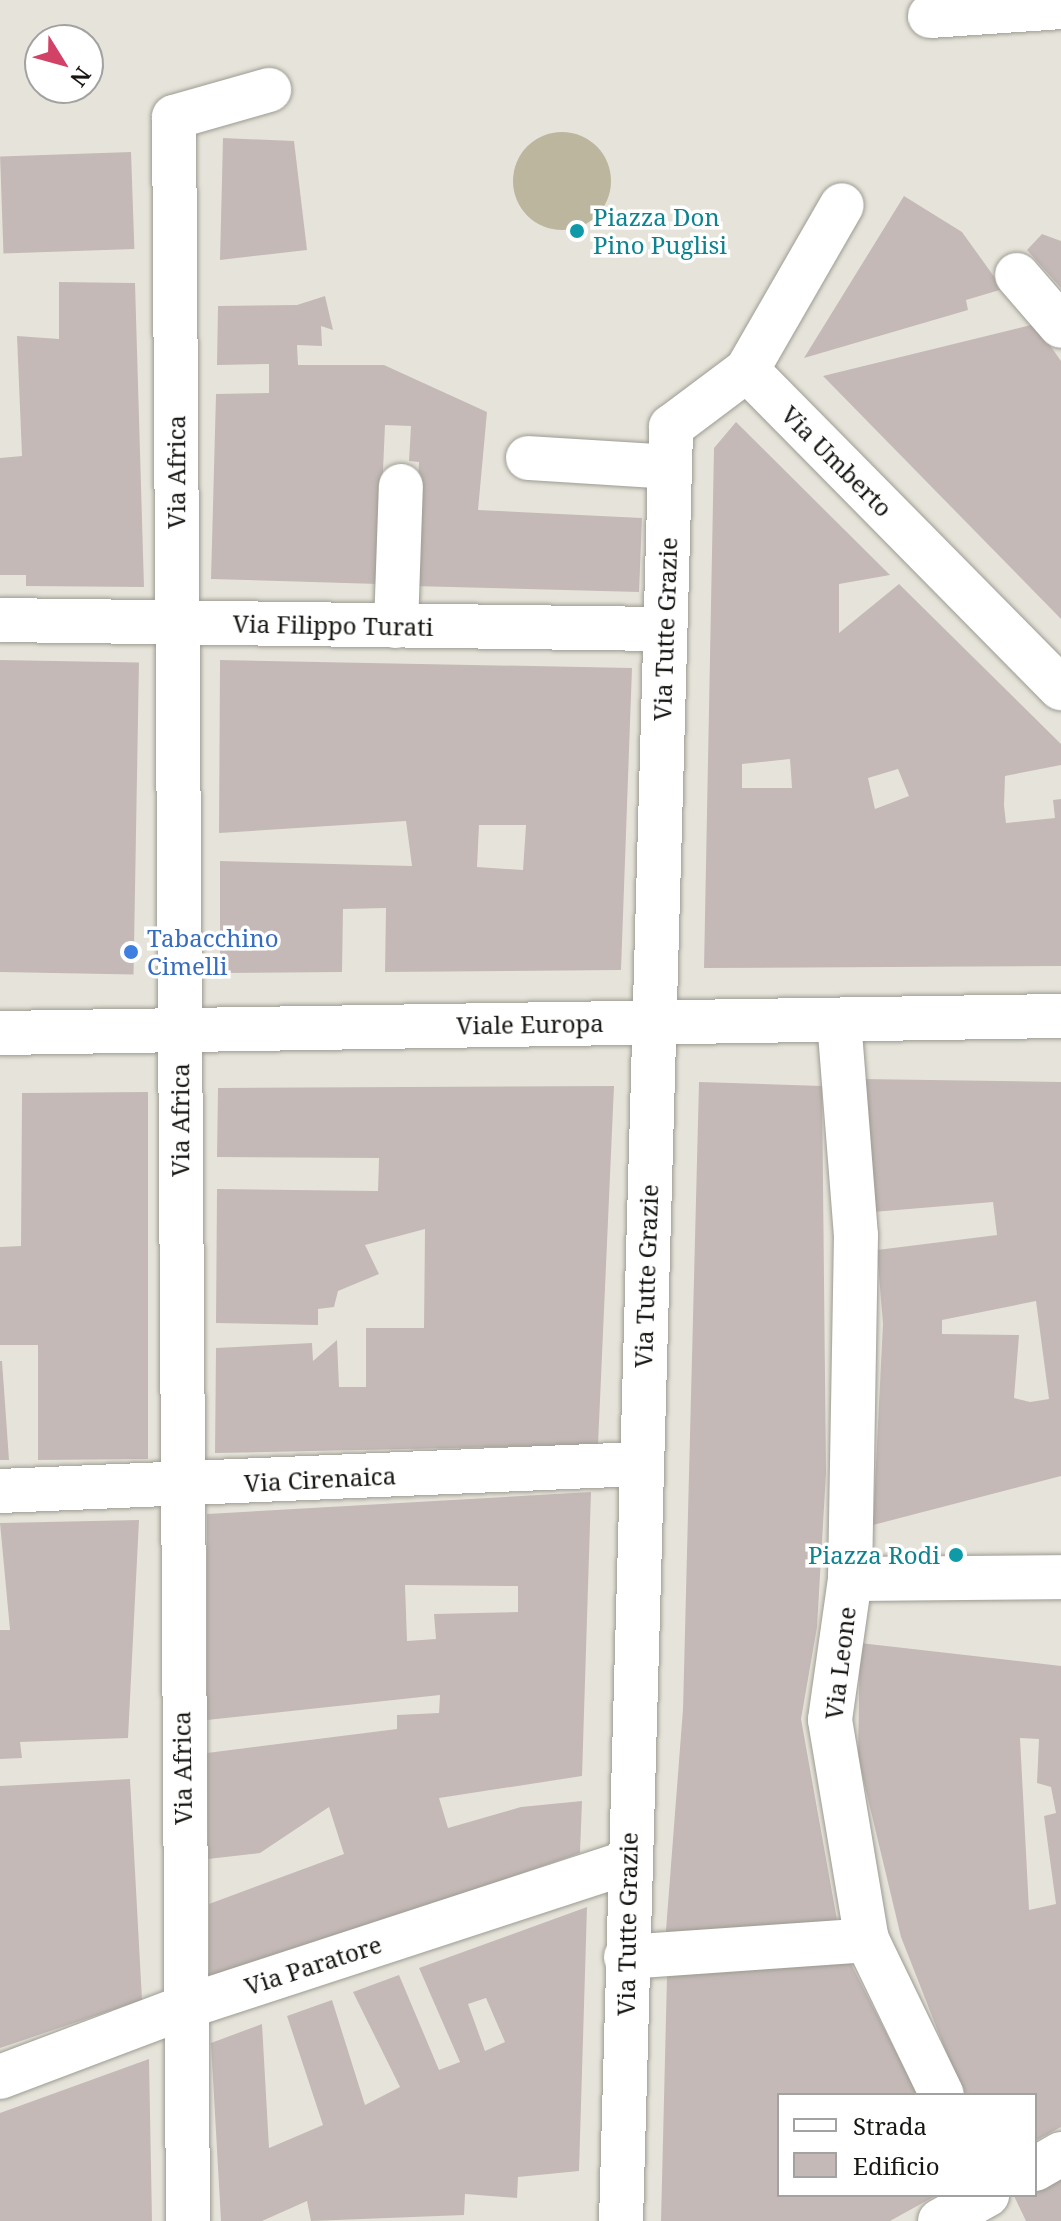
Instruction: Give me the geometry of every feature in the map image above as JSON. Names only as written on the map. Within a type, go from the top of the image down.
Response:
[{"type":"street","points":[[930,16],[1061,7]]},
{"type":"street","name":"Via Africa","points":[[188,2221],[178,1486],[180,1034],[174,117],[269,90]]},
{"type":"street","points":[[747,370],[842,205]]},
{"type":"street","points":[[1017,275],[1061,326]]},
{"type":"street","name":"Via Tutte Grazie","points":[[621,2221],[628,1862],[671,427],[747,370]]},
{"type":"street","name":"Via Umberto","points":[[747,370],[1061,688]]},
{"type":"street","points":[[528,458],[670,467]]},
{"type":"street","points":[[396,626],[401,486]]},
{"type":"street","name":"Via Filippo Turati","points":[[0,620],[665,629]]},
{"type":"street","name":"Viale Europa","points":[[0,1033],[180,1034],[654,1021],[1061,1016]]},
{"type":"street","name":"Via Leone","points":[[839,1020],[856,1235],[850,1579],[830,1720],[867,1940],[941,2093]]},
{"type":"street","name":"Via Cirenaica","points":[[0,1491],[178,1486],[640,1464]]},
{"type":"street","points":[[850,1579],[1061,1577]]},
{"type":"street","name":"Via Paratore","points":[[0,2077],[185,2007],[628,1862]]},
{"type":"street","points":[[626,1957],[867,1940]]},
{"type":"street","points":[[1037,2168],[1061,2154]]},
{"type":"street","points":[[940,2221],[985,2197]]},
{"type":"street","points":[[990,2197],[1003,2221]]},
{"type":"shaded area","points":[[562,132],[581,135],[597,146],[608,162],[611,181],[608,200],[597,216],[581,227],[562,230],[543,227],[527,216],[516,200],[513,181],[516,162],[527,146],[543,135]]},
{"type":"building","points":[[223,138],[294,141],[307,250],[220,260]]},
{"type":"building","points":[[131,152],[134,249],[3,254],[0,157]]},
{"type":"building","points":[[904,196],[962,232],[1003,289],[966,300],[968,310],[804,358]]},
{"type":"building","points":[[1042,234],[1061,241],[1061,288],[1027,250]]},
{"type":"building","points":[[59,282],[135,283],[144,587],[26,586],[26,575],[0,575],[0,458],[22,456],[17,336],[59,339]]},
{"type":"building","points":[[325,296],[333,330],[321,326],[322,346],[297,345],[298,365],[384,365],[487,412],[478,510],[642,518],[639,592],[412,586],[419,462],[409,461],[411,426],[385,425],[378,584],[211,579],[216,394],[269,393],[269,364],[217,365],[218,306],[297,305]]},
{"type":"building","points":[[1035,324],[1061,361],[1061,619],[823,376]]},
{"type":"building","points":[[736,422],[890,575],[839,584],[839,633],[899,584],[1061,744],[1061,765],[1005,776],[1004,806],[1006,823],[1055,818],[1053,800],[1061,799],[1061,966],[704,968],[714,448]],"holes":[[[790,759],[792,788],[742,788],[742,764]],[[898,769],[909,796],[875,809],[868,778]]]},
{"type":"building","points":[[0,660],[139,662],[134,974],[0,972]]},
{"type":"building","points":[[220,660],[632,668],[621,970],[385,972],[386,908],[343,909],[342,972],[220,973],[220,861],[412,866],[406,821],[219,833]],"holes":[[[479,825],[526,825],[523,870],[477,867]]]},
{"type":"building","points":[[862,1079],[1061,1082],[1061,1476],[873,1525],[883,1324],[877,1250],[997,1235],[993,1202],[873,1212]],"holes":[[[1036,1301],[1049,1399],[1030,1402],[1014,1398],[1019,1335],[942,1334],[942,1320]]]},
{"type":"building","points":[[699,1082],[822,1086],[826,1473],[817,1627],[801,1719],[837,1920],[665,1943],[683,1709]]},
{"type":"building","points":[[614,1086],[598,1445],[215,1453],[216,1348],[312,1343],[313,1361],[337,1340],[339,1387],[366,1387],[366,1328],[424,1328],[425,1229],[365,1245],[379,1274],[338,1291],[334,1307],[318,1309],[318,1325],[216,1323],[217,1189],[378,1191],[379,1158],[217,1157],[218,1088]]},
{"type":"building","points":[[148,1092],[148,1459],[38,1460],[38,1345],[0,1345],[0,1247],[21,1246],[22,1093]]},
{"type":"building","points":[[2,1361],[9,1460],[0,1460]]},
{"type":"building","points":[[591,1492],[582,1776],[439,1798],[448,1828],[521,1807],[582,1801],[580,1853],[209,1983],[209,1904],[344,1854],[329,1807],[260,1853],[208,1859],[207,1753],[397,1729],[397,1715],[439,1713],[440,1695],[207,1720],[207,1514]],"holes":[[[405,1585],[518,1586],[518,1612],[434,1614],[436,1639],[407,1641]]]},
{"type":"building","points":[[139,1520],[128,1738],[20,1742],[22,1758],[0,1759],[0,1630],[10,1630],[0,1523]]},
{"type":"building","points":[[860,1643],[1061,1666],[1061,2127],[1037,2140],[1037,2093],[962,2093],[901,1937],[858,1757]],"holes":[[[1020,1738],[1039,1739],[1037,1783],[1051,1787],[1056,1813],[1044,1816],[1056,1904],[1029,1910]]]},
{"type":"building","points":[[130,1779],[142,2000],[0,2048],[0,1786]]},
{"type":"building","points":[[587,1907],[579,2171],[518,2177],[517,2198],[465,2194],[464,2215],[311,2221],[307,2201],[262,2221],[221,2221],[211,2043],[262,2024],[269,2148],[323,2125],[287,2016],[332,2000],[365,2105],[400,2087],[353,1992],[399,1975],[439,2070],[460,2062],[419,1968]],"holes":[[[486,1998],[505,2042],[485,2051],[468,2004]]]},
{"type":"building","points":[[850,1962],[917,2093],[777,2093],[777,2197],[933,2197],[890,2221],[661,2221],[667,1976]]},
{"type":"building","points":[[149,2059],[152,2221],[0,2221],[0,2113]]},
{"type":"building","points":[[1061,2171],[1061,2221],[1026,2221],[1014,2197],[1037,2197],[1037,2184]]},
{"type":"place","name":"Piazza Don Pino Puglisi","points":[[577,231]]},
{"type":"place","name":"Tabacchino Cimelli","points":[[131,952]]},
{"type":"place","name":"Piazza Rodi","points":[[956,1555]]}]
